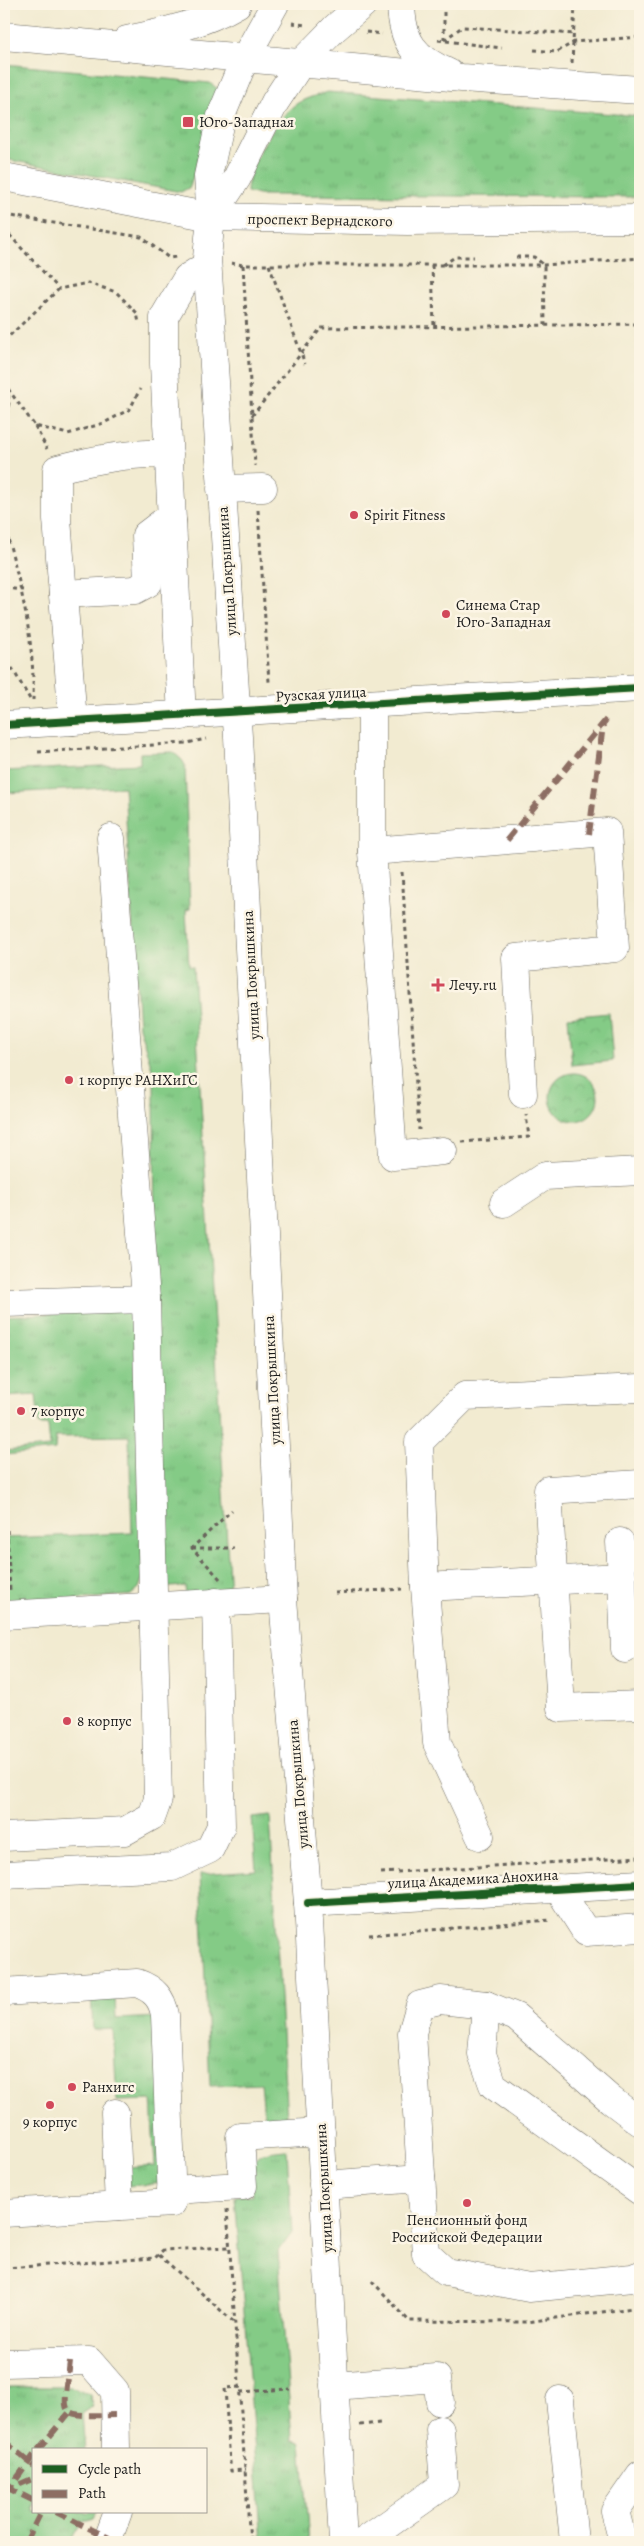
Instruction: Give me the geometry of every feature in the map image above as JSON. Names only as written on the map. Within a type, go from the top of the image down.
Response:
[{"type":"main road","name":"улица Покрышкина","points":[[275,4],[244,58],[222,116],[208,176],[211,217],[207,261],[237,713],[283,1599],[308,1903],[343,2542]]},
{"type":"main road","points":[[211,217],[237,178],[275,102],[300,64],[334,28],[363,4]]},
{"type":"main road","points":[[401,4],[403,26],[414,52],[430,64],[462,78]]},
{"type":"main road","points":[[99,46],[177,29],[234,5]]},
{"type":"main road","points":[[4,36],[462,78],[640,90]]},
{"type":"main road","name":"проспект Вернадского","points":[[4,177],[211,217],[406,222],[640,219]]},
{"type":"main road","points":[[182,716],[164,317],[187,278],[207,261]]},
{"type":"main road","points":[[73,721],[57,519],[57,468],[99,459],[152,453],[169,454]]},
{"type":"main road","points":[[221,489],[264,488]]},
{"type":"main road","points":[[63,594],[135,590],[148,583],[146,535],[163,522],[172,521]]},
{"type":"main road","name":"Рузская улица","points":[[4,725],[237,713],[640,688]]},
{"type":"main road","points":[[372,704],[372,851],[393,1156],[452,1147]]},
{"type":"main road","points":[[372,851],[607,832],[616,948],[516,958],[523,1094]]},
{"type":"main road","points":[[4,1837],[125,1831],[152,1816],[158,1800],[146,1299],[111,838]]},
{"type":"main road","points":[[504,1203],[544,1176],[640,1171]]},
{"type":"main road","points":[[4,1303],[146,1299]]},
{"type":"main road","points":[[480,1836],[437,1743],[425,1587],[419,1442],[465,1396],[640,1388]]},
{"type":"main road","points":[[640,1484],[548,1490],[561,1708],[640,1705]]},
{"type":"main road","points":[[620,1542],[624,1649]]},
{"type":"main road","points":[[425,1587],[622,1577]]},
{"type":"main road","points":[[7,1615],[154,1608],[283,1599]]},
{"type":"main road","points":[[4,1875],[172,1867],[210,1849],[221,1826],[228,1602]]},
{"type":"main road","name":"улица Академика Анохина","points":[[308,1903],[562,1896],[640,1884]]},
{"type":"main road","points":[[562,1896],[586,1932],[640,1928]]},
{"type":"main road","points":[[4,1992],[137,1983],[154,1991],[160,1998],[165,2015],[172,2203],[4,2213]]},
{"type":"main road","points":[[640,2122],[611,2100],[516,2017],[486,2005],[440,2000],[420,2005],[412,2033],[426,2254],[446,2272],[529,2288],[632,2278],[640,2275]]},
{"type":"main road","points":[[486,2005],[482,2054],[493,2085],[640,2191]]},
{"type":"main road","points":[[115,2113],[119,2206]]},
{"type":"main road","points":[[171,2190],[243,2186],[240,2137],[321,2132]]},
{"type":"main road","points":[[323,2185],[421,2178]]},
{"type":"main road","points":[[4,2363],[89,2361],[115,2392],[116,2448]]},
{"type":"main road","points":[[334,2386],[437,2378],[440,2402]]},
{"type":"main road","points":[[560,2400],[574,2542]]},
{"type":"main road","points":[[364,2542],[390,2533],[444,2485],[440,2430]]},
{"type":"main road","points":[[608,2542],[622,2542],[615,2511],[640,2475]]},
{"type":"main road","points":[[107,2542],[117,2514]]},
{"type":"path","points":[[116,4],[150,4]]},
{"type":"path","points":[[444,4],[444,40],[462,27],[574,34]]},
{"type":"path","points":[[572,68],[575,4]]},
{"type":"path","points":[[534,50],[557,52],[574,42],[640,37]]},
{"type":"path","points":[[479,47],[502,48]]},
{"type":"path","points":[[4,215],[141,236],[169,258],[243,265],[544,265],[640,258]]},
{"type":"path","points":[[4,229],[59,289]]},
{"type":"path","points":[[443,266],[454,257],[474,257]]},
{"type":"path","points":[[516,257],[534,257],[544,265]]},
{"type":"path","points":[[269,265],[305,364]]},
{"type":"path","points":[[432,265],[434,327]]},
{"type":"path","points":[[544,265],[545,325]]},
{"type":"path","points":[[4,341],[59,289],[88,282],[116,292],[137,313],[140,331]]},
{"type":"path","points":[[252,416],[321,328],[640,324]]},
{"type":"path","points":[[4,371],[9,402],[4,436]]},
{"type":"path","points":[[8,389],[35,426],[68,434],[104,423],[130,409],[140,392],[140,383]]},
{"type":"path","points":[[4,524],[23,590],[34,673],[33,706],[4,654]]},
{"type":"path","points":[[4,588],[23,590]]},
{"type":"path","points":[[38,752],[188,743],[207,739]]},
{"type":"path","points":[[401,849],[419,1134]]},
{"type":"path","points":[[452,1147],[529,1137],[523,1094]]},
{"type":"path","points":[[192,1548],[232,1510]]},
{"type":"path","points":[[7,1530],[7,1615]]},
{"type":"path","points":[[192,1548],[234,1548]]},
{"type":"path","points":[[192,1548],[228,1602]]},
{"type":"path","points":[[335,1593],[425,1587]]},
{"type":"path","points":[[379,1873],[640,1857]]},
{"type":"path","points":[[369,1935],[550,1920],[562,1896]]},
{"type":"path","points":[[226,2187],[250,2542]]},
{"type":"path","points":[[4,2268],[155,2258],[163,2250],[230,2246]]},
{"type":"path","points":[[159,2255],[235,2323]]},
{"type":"path","points":[[372,2281],[409,2321],[526,2322],[640,2307]]},
{"type":"path","points":[[240,2387],[225,2388],[230,2463],[231,2471],[246,2470]]},
{"type":"path","points":[[240,2392],[290,2389]]},
{"type":"green space","points":[[4,64],[210,83],[218,89],[190,187],[181,192],[4,159]]},
{"type":"green space","points":[[327,92],[640,116],[640,197],[258,195],[247,192],[251,171],[256,159],[269,135],[284,115],[299,102]]},
{"type":"green space","points":[[173,752],[185,765],[190,909],[186,910],[189,966],[193,967],[230,1594],[186,1596],[185,1586],[156,1588],[154,1075],[139,1027],[124,787],[4,793],[4,771],[140,764],[140,753]]},
{"type":"green space","points":[[609,1013],[613,1061],[572,1065],[568,1017]]},
{"type":"green space","points":[[574,1073],[583,1075],[591,1080],[596,1088],[598,1097],[596,1106],[591,1114],[583,1119],[574,1121],[565,1119],[557,1114],[552,1106],[550,1097],[552,1088],[557,1080],[565,1075]]},
{"type":"green space","points":[[121,1310],[131,1313],[134,1320],[143,1577],[139,1588],[131,1595],[4,1605],[4,1538],[132,1533],[129,1436],[56,1437],[55,1450],[4,1455],[4,1451],[50,1447],[48,1425],[39,1425],[36,1395],[4,1397],[4,1316]]},
{"type":"green space","points":[[270,1816],[287,2122],[265,2123],[261,2084],[210,2086],[200,1874],[256,1870],[252,1818]]},
{"type":"green space","points":[[115,1995],[116,2019],[158,2017],[167,2183],[126,2186],[125,2168],[155,2166],[151,2100],[117,2101],[113,2029],[93,2030],[91,1996]]},
{"type":"green space","points":[[287,2150],[292,2233],[278,2252],[292,2440],[301,2442],[309,2542],[262,2542],[235,2196],[253,2195],[252,2165],[258,2156],[264,2153]]},
{"type":"green space","points":[[4,2387],[71,2387],[90,2395],[92,2407],[82,2414],[85,2448],[32,2448],[32,2514],[95,2514],[93,2518],[83,2521],[70,2542],[4,2542]]},
{"type":"marked path","points":[[507,840],[610,715]]},
{"type":"marked path","points":[[589,834],[603,725]]},
{"type":"marked path","points":[[70,2361],[66,2394],[68,2410],[82,2415],[115,2415]]},
{"type":"marked path","points":[[40,2448],[69,2413]]},
{"type":"marked path","points":[[4,2441],[32,2464]]},
{"type":"marked path","points":[[32,2458],[9,2489],[32,2479]]},
{"type":"marked path","points":[[6,2487],[32,2500]]},
{"type":"marked path","points":[[26,2542],[40,2514]]},
{"type":"marked path","points":[[60,2514],[109,2538]]},
{"type":"cycle path","points":[[4,725],[640,688]]},
{"type":"cycle path","points":[[308,1903],[640,1884]]},
{"type":"place","name":"Юго-Западная","points":[[188,122]]},
{"type":"place","name":"Spirit Fitness","points":[[354,515]]},
{"type":"place","name":"Синема Стар Юго-Западная","points":[[446,614]]},
{"type":"place","name":"Лечу.ru","points":[[438,985]]},
{"type":"place","name":"1 корпус РАНХиГС","points":[[69,1080]]},
{"type":"place","name":"7 корпус","points":[[21,1411]]},
{"type":"place","name":"8 корпус","points":[[67,1721]]},
{"type":"place","name":"Ранхигс","points":[[72,2087]]},
{"type":"place","name":"9 корпус","points":[[50,2105]]},
{"type":"place","name":"Пенсионный фонд Российской Федерации","points":[[467,2203]]}]
